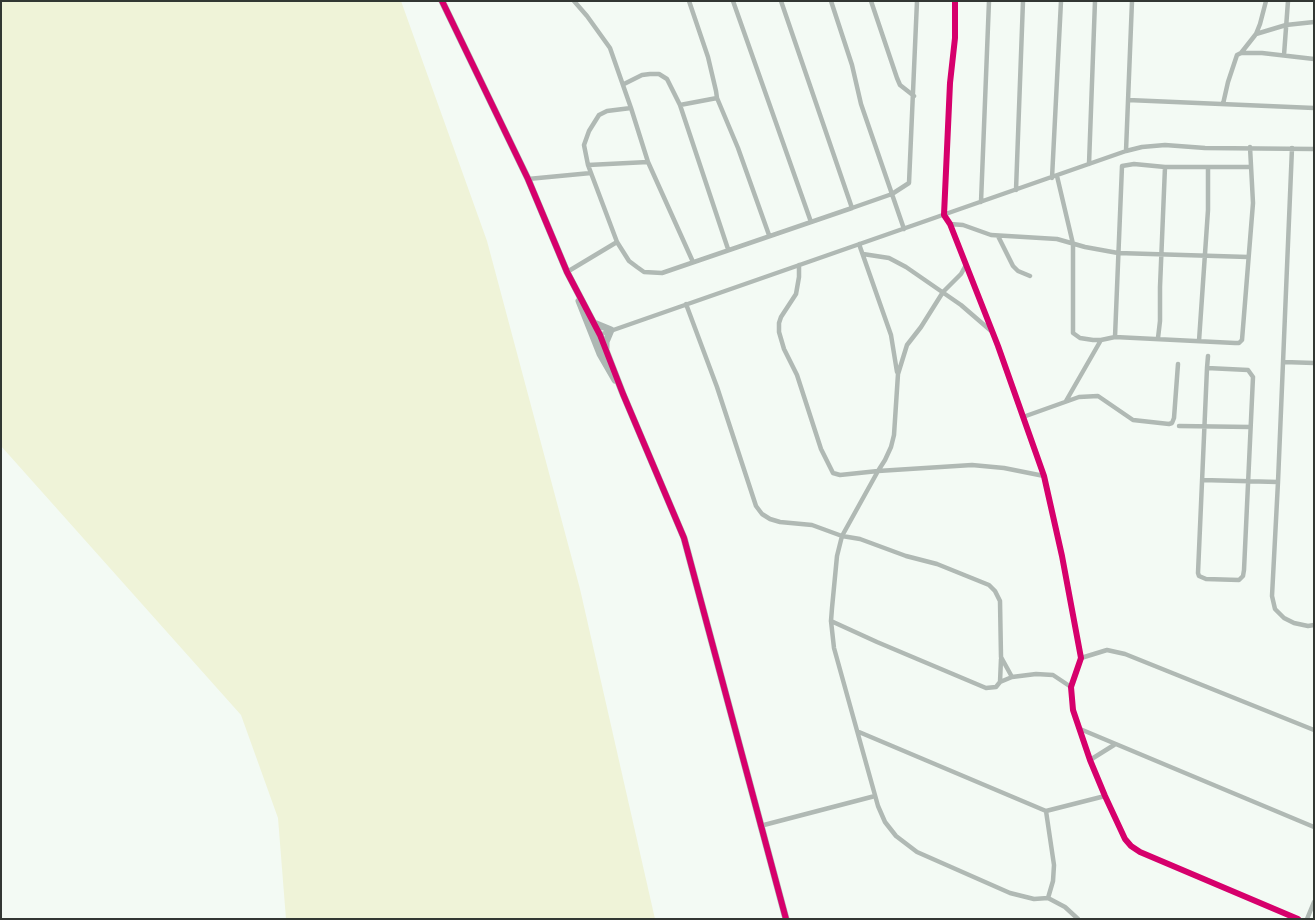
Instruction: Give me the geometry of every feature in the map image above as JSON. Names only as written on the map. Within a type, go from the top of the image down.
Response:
[{"type":"street","points":[[442,1],[528,179],[567,272],[594,322],[600,354],[623,394]]},
{"type":"street","points":[[574,1],[610,48],[624,84],[648,162],[693,262]]},
{"type":"street","points":[[688,1],[708,57],[717,98],[735,139],[769,235]]},
{"type":"street","points":[[733,1],[811,222]]},
{"type":"street","points":[[781,1],[852,208]]},
{"type":"street","points":[[831,1],[852,65],[861,104],[904,229]]},
{"type":"street","points":[[871,1],[896,78],[900,85],[914,96]]},
{"type":"street","points":[[631,108],[607,111],[599,115],[585,138],[585,151],[588,165],[617,242],[629,261],[644,272],[662,273],[892,194],[907,186],[910,179],[917,1]]},
{"type":"street","points":[[955,1],[955,38],[950,83],[944,215],[950,224],[966,265],[1044,476],[1062,556],[1081,658],[1071,687],[1073,710],[1090,760],[1125,838],[1131,846],[1140,852],[1298,919]]},
{"type":"street","points":[[980,202],[989,1]]},
{"type":"street","points":[[1016,190],[1024,1]]},
{"type":"street","points":[[1061,1],[1055,177],[1073,244],[1072,333],[1080,338],[1101,340],[1115,337],[1158,338],[1235,344],[1242,340],[1252,203],[1250,147]]},
{"type":"street","points":[[1089,164],[1095,1]]},
{"type":"street","points":[[1126,151],[1132,1]]},
{"type":"street","points":[[1223,104],[1236,58],[1256,34],[1266,1]]},
{"type":"street","points":[[1284,55],[1288,1]]},
{"type":"street","points":[[1256,34],[1286,25],[1314,22]]},
{"type":"street","points":[[1241,54],[1284,55],[1314,59]]},
{"type":"street","points":[[624,84],[650,74],[659,74],[667,79],[680,105],[728,249]]},
{"type":"street","points":[[680,105],[717,98]]},
{"type":"street","points":[[1128,100],[1314,108]]},
{"type":"street","points":[[596,336],[1126,151],[1142,147],[1166,145],[1205,148],[1314,149]]},
{"type":"street","points":[[1292,148],[1284,311],[1284,362],[1272,596],[1275,610],[1284,618],[1294,623],[1308,626],[1314,625]]},
{"type":"street","points":[[1115,337],[1122,166],[1118,154]]},
{"type":"street","points":[[588,165],[648,162]]},
{"type":"street","points":[[1122,166],[1134,164],[1165,167],[1251,167]]},
{"type":"street","points":[[1158,338],[1165,167]]},
{"type":"street","points":[[1199,341],[1205,255],[1208,168]]},
{"type":"street","points":[[528,179],[591,173]]},
{"type":"street","points":[[950,224],[998,236],[1057,239],[1118,253],[1248,257]]},
{"type":"street","points":[[998,236],[1013,266],[1018,271],[1030,276]]},
{"type":"street","points":[[567,272],[617,242]]},
{"type":"street","points":[[859,244],[891,336],[898,374]]},
{"type":"street","points":[[863,254],[889,258],[906,267],[977,317],[992,333]]},
{"type":"street","points":[[799,265],[796,294],[781,317],[779,332],[784,349],[797,375],[821,449],[830,469],[836,475],[972,465],[1004,468],[1044,476]]},
{"type":"street","points":[[966,265],[961,274],[943,292],[907,345],[898,374],[892,441],[886,460],[842,536],[837,556],[831,621],[834,648],[859,732],[875,796],[885,822],[896,836],[917,852],[1010,893],[1034,899],[1048,898],[1078,919]]},
{"type":"street","points":[[575,286],[596,336],[606,348],[623,394],[684,538],[786,919]]},
{"type":"street","points":[[686,304],[717,388],[756,506],[762,514],[780,522],[812,525],[842,536],[860,539],[889,551],[937,564],[989,585],[995,591],[1000,601],[1000,682]]},
{"type":"street","points":[[594,322],[611,330]]},
{"type":"street","points":[[606,348],[606,342],[611,330]]},
{"type":"street","points":[[1066,401],[1101,340]]},
{"type":"street","points":[[1207,368],[1244,370],[1251,372],[1253,377],[1243,576],[1239,580],[1206,579],[1199,576],[1198,573],[1204,426],[1207,368],[1208,356]]},
{"type":"street","points":[[1284,362],[1314,363]]},
{"type":"street","points":[[1023,417],[1079,397],[1098,396],[1133,420],[1172,423],[1178,364]]},
{"type":"street","points":[[1179,426],[1250,427]]},
{"type":"street","points":[[1202,480],[1278,482]]},
{"type":"street","points":[[831,621],[986,688],[996,687],[1000,682],[1012,677],[1036,674],[1053,675],[1071,687]]},
{"type":"street","points":[[1081,658],[1107,650],[1125,654],[1314,730]]},
{"type":"street","points":[[1001,657],[1012,677]]},
{"type":"street","points":[[1079,729],[1314,827]]},
{"type":"street","points":[[859,732],[1046,811],[1105,796]]},
{"type":"street","points":[[1090,760],[1114,744]]},
{"type":"street","points":[[760,826],[875,796]]},
{"type":"street","points":[[1046,811],[1054,865],[1053,881],[1048,898]]},
{"type":"street","points":[[1307,919],[1314,902]]},
{"type":"green space","points":[[1,1],[401,1],[487,241],[580,589],[655,919],[286,919],[278,818],[241,715],[1,446]]},
{"type":"cycle path","points":[[442,1],[528,179],[567,272],[600,335],[684,538],[786,919]]},
{"type":"cycle path","points":[[955,1],[955,38],[950,83],[944,215],[950,224],[998,346],[1044,476],[1062,556],[1081,658],[1071,687],[1073,710],[1090,760],[1125,839],[1131,846],[1140,852],[1298,919]]}]
